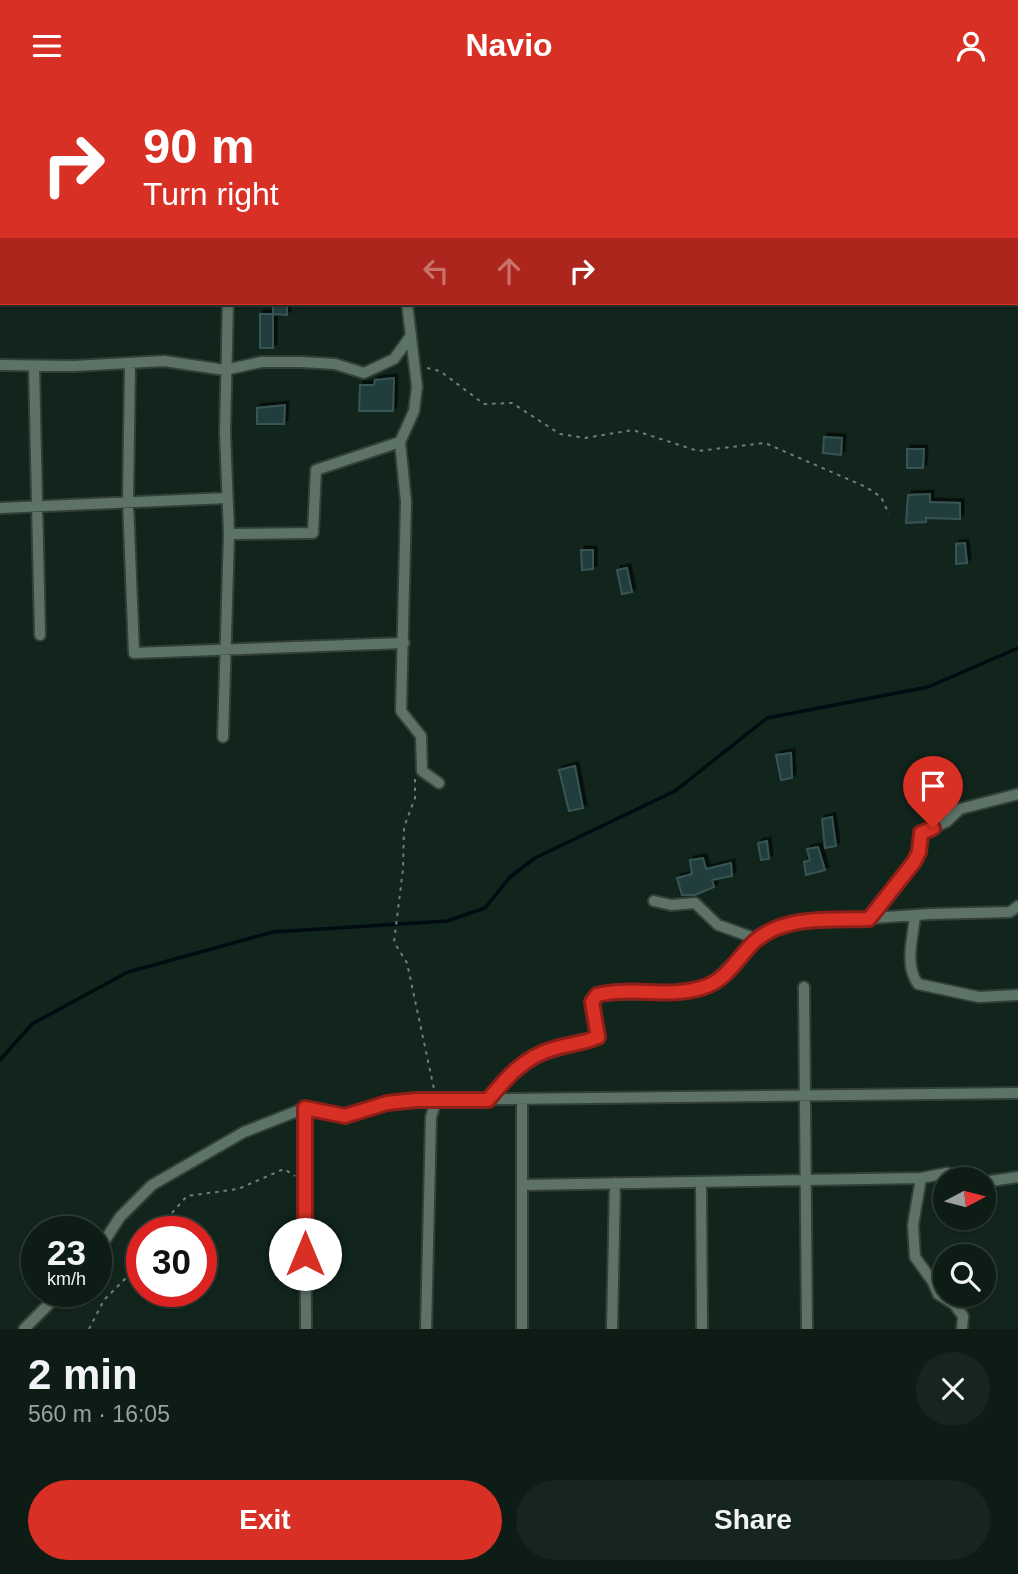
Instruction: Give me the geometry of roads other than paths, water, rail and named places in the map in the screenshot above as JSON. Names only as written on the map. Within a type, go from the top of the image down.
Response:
[{"type":"street","points":[[223,737],[229,534],[225,370],[228,305]]},
{"type":"street","points":[[407,305],[417,387],[414,411],[400,442],[406,502],[401,711],[421,736],[422,771],[439,783]]},
{"type":"street","points":[[0,365],[164,361],[225,370],[261,362],[301,362],[335,364],[364,373],[394,359],[410,337]]},
{"type":"street","points":[[130,363],[128,502],[134,653],[225,652],[404,643]]},
{"type":"street","points":[[34,366],[40,635]]},
{"type":"street","points":[[229,534],[313,533],[316,470],[400,442]]},
{"type":"street","points":[[0,508],[227,498]]},
{"type":"street","points":[[869,919],[914,862],[919,852],[921,833],[946,822],[960,809],[1018,794]]},
{"type":"street","points":[[654,901],[671,905],[692,902],[718,925],[757,939]]},
{"type":"street","points":[[488,1100],[511,1072],[528,1060],[541,1053],[598,1037],[592,1002],[597,995],[700,989],[724,976],[757,939],[771,930],[789,924],[1010,912],[1018,906]]},
{"type":"street","points":[[915,916],[910,960],[912,977],[918,984],[979,997],[1018,995]]},
{"type":"street","points":[[804,987],[807,1329]]},
{"type":"street","points":[[112,1231],[135,1199],[162,1177],[244,1132],[305,1108],[345,1116],[387,1103],[436,1101],[1018,1093]]},
{"type":"street","points":[[522,1100],[522,1329]]},
{"type":"street","points":[[426,1329],[431,1117],[436,1101]]},
{"type":"street","points":[[305,1108],[306,1329]]},
{"type":"street","points":[[522,1185],[933,1176]]},
{"type":"street","points":[[996,1180],[1018,1177]]},
{"type":"street","points":[[921,1178],[914,1225],[915,1257],[942,1299],[954,1304],[963,1316],[962,1329]]},
{"type":"street","points":[[701,1182],[702,1329]]},
{"type":"street","points":[[612,1329],[615,1183]]},
{"type":"street","points":[[24,1329],[46,1307]]},
{"type":"waterway","points":[[0,1060],[32,1024],[128,972],[273,932],[447,921],[485,908],[510,877],[535,858],[675,791],[767,718],[928,687],[1018,648]]}]
